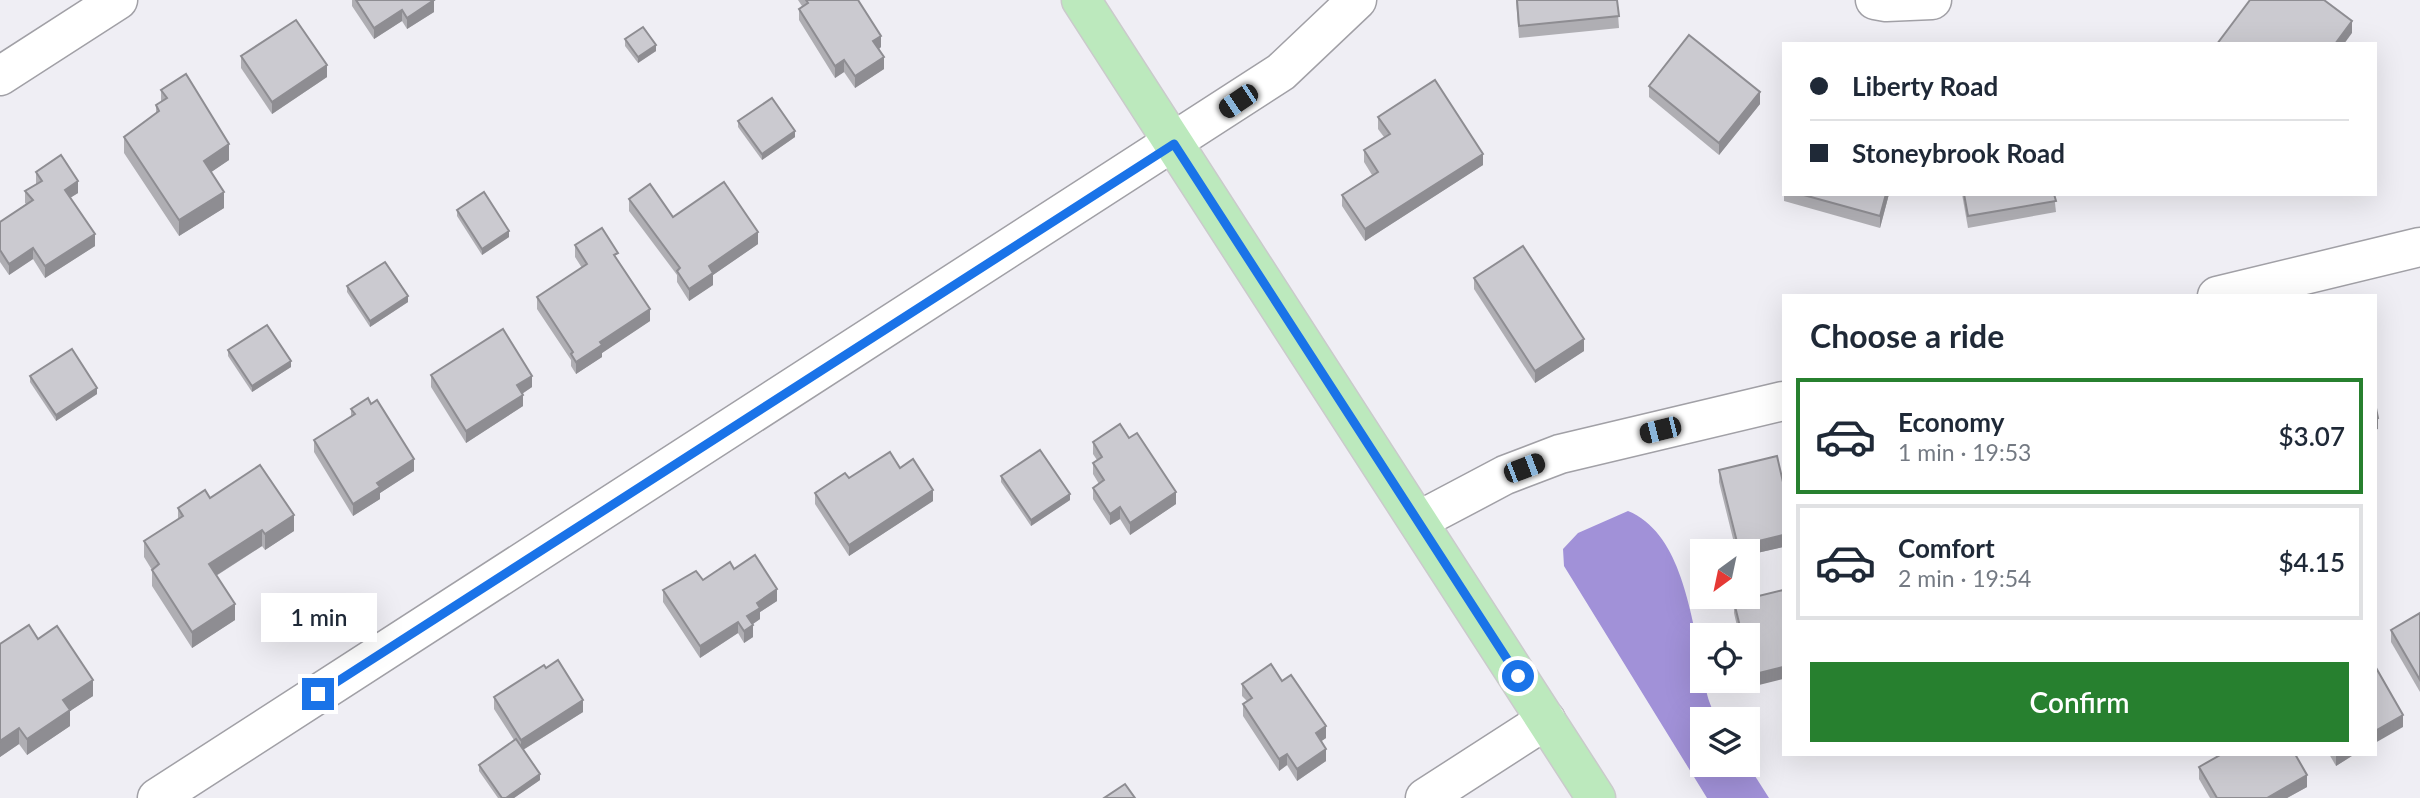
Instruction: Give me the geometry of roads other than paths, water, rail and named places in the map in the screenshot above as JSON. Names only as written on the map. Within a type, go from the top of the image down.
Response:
[{"type":"main road","points":[[1081,0],[1596,798]]},
{"type":"street","points":[[0,76],[118,0]]},
{"type":"street","points":[[157,798],[1174,144],[1281,72],[1357,0]]},
{"type":"street","points":[[1875,0],[1932,0]]},
{"type":"street","points":[[2225,294],[2420,247]]},
{"type":"street","points":[[1418,521],[1505,475],[1560,454],[1782,401]]},
{"type":"street","points":[[1425,798],[1546,720]]}]
